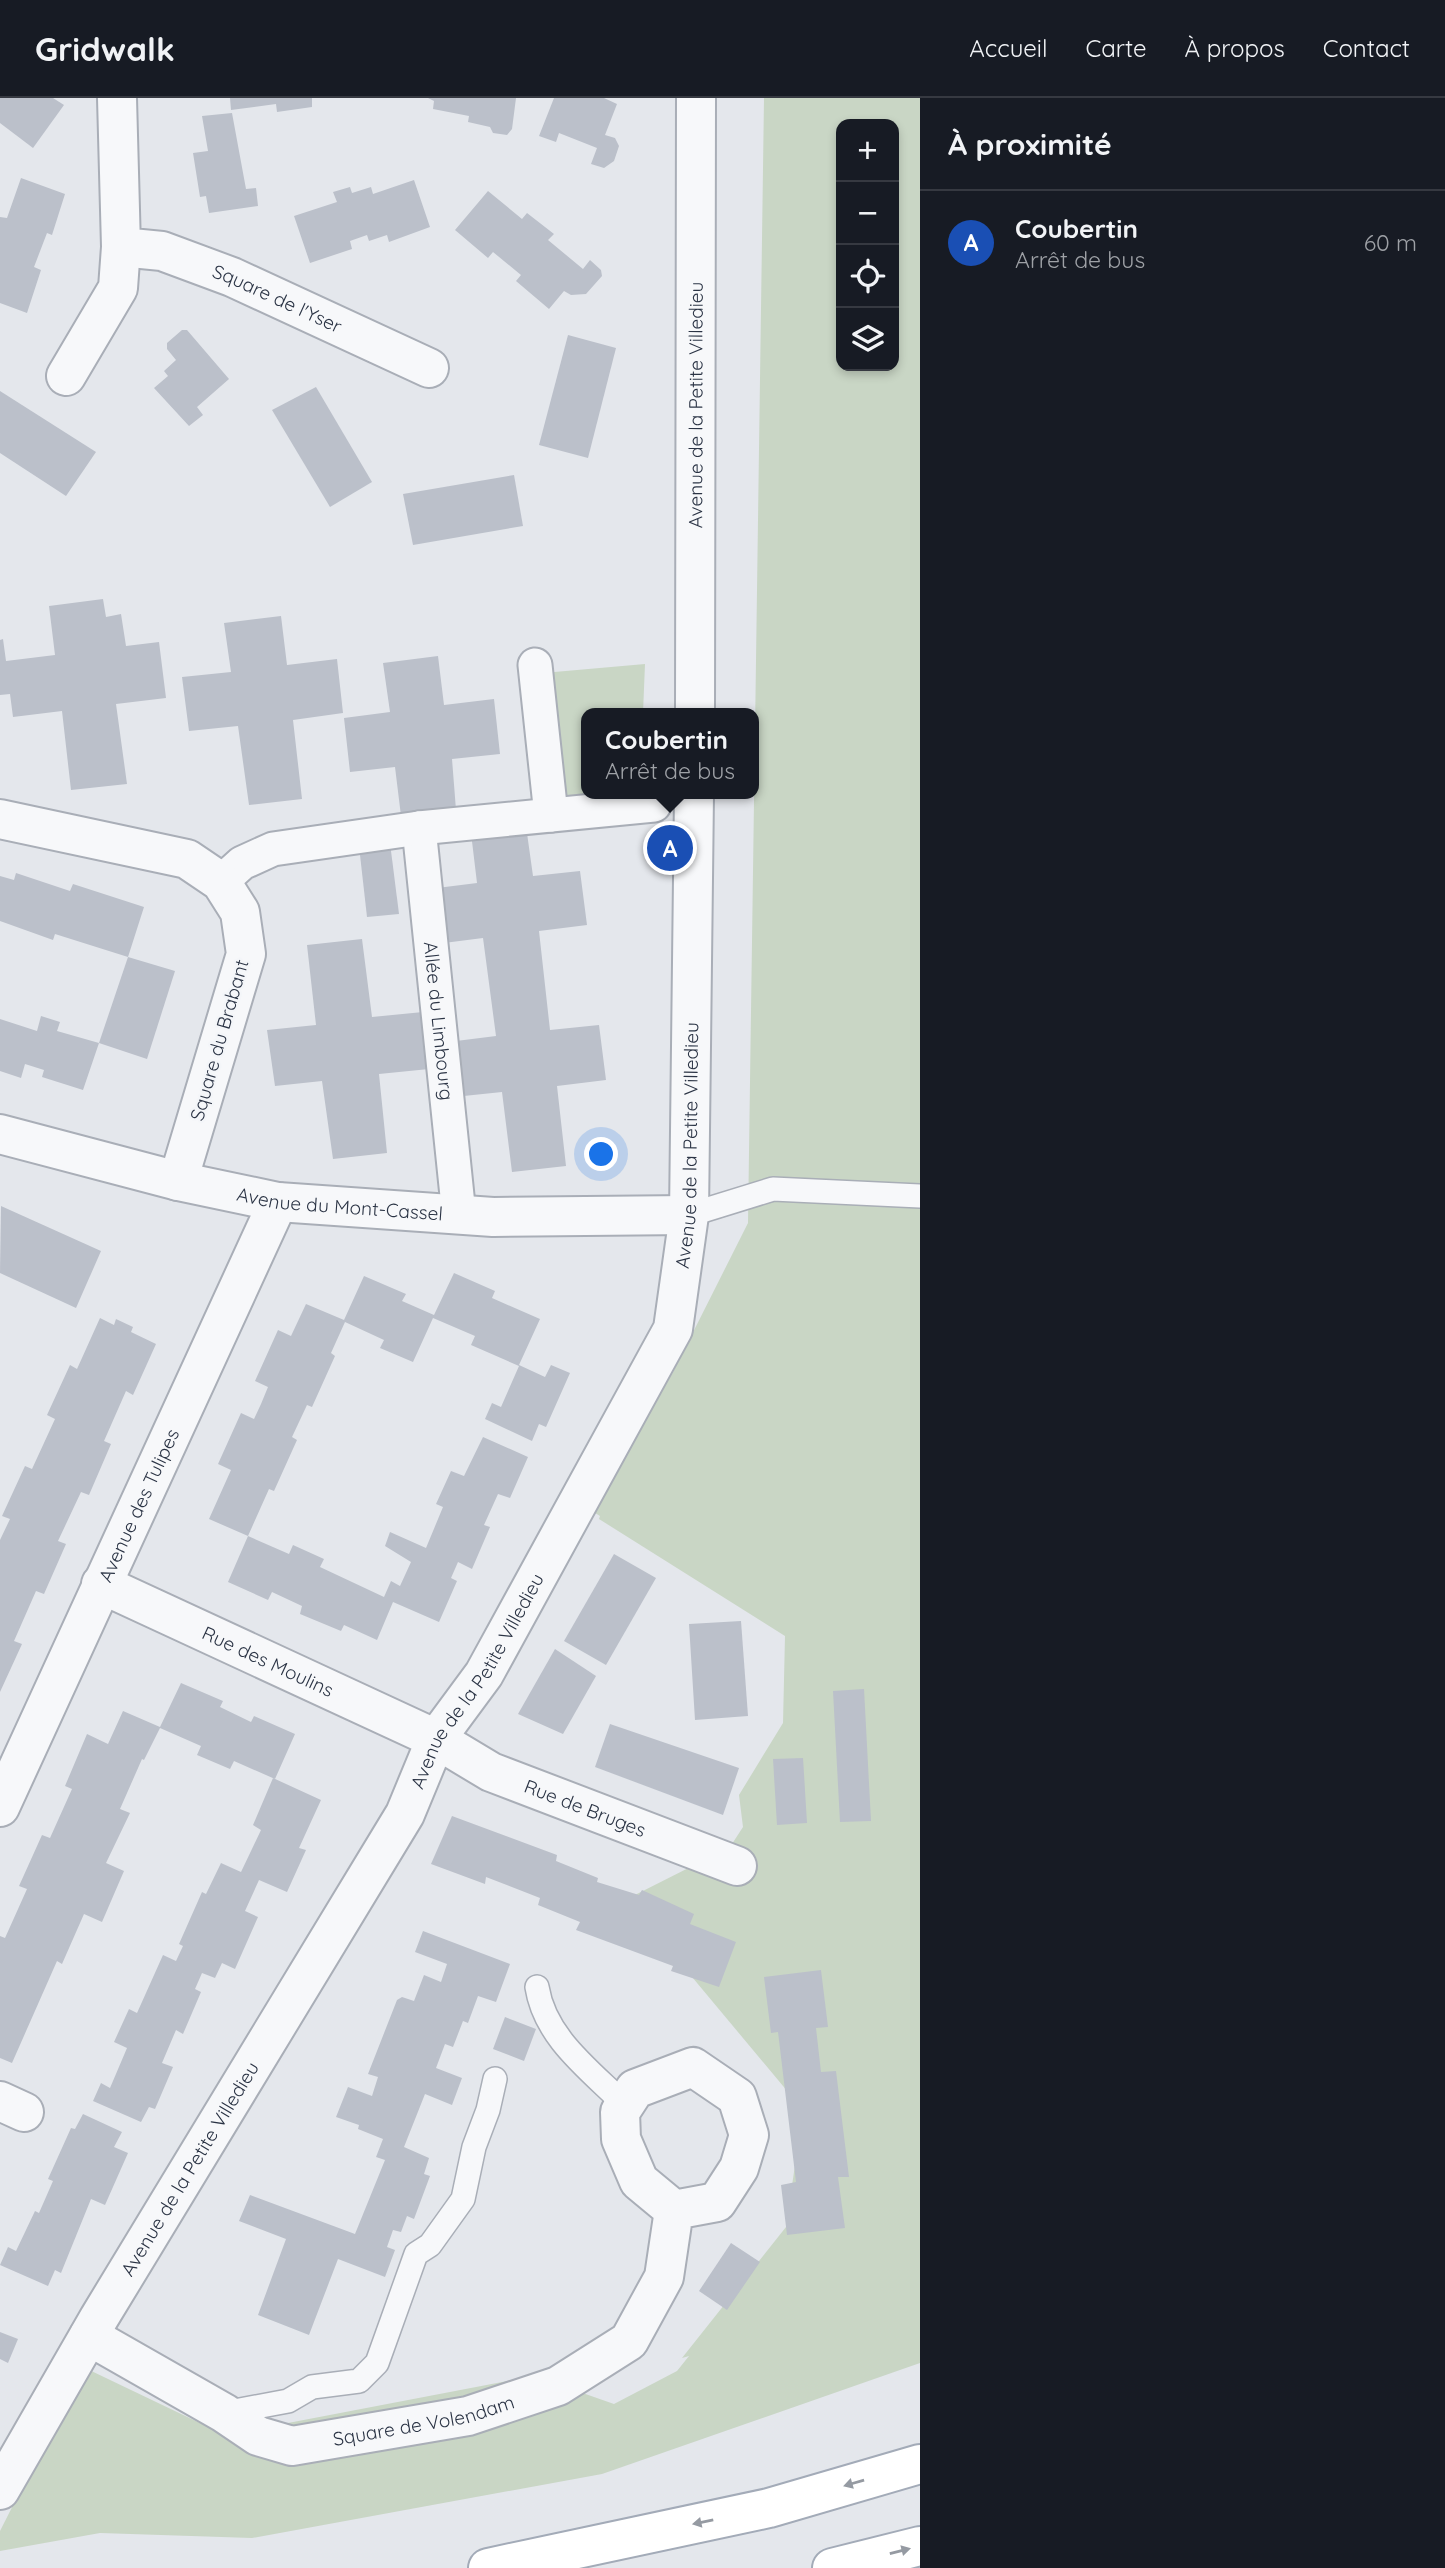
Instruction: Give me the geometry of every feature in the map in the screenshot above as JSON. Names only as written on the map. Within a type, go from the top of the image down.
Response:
[{"type":"main road","points":[[488,2568],[769,2508],[920,2464]]},
{"type":"main road","points":[[832,2568],[920,2546]]},
{"type":"street","points":[[66,376],[118,288],[121,247],[117,98]]},
{"type":"street","name":"Avenue de la Petite Villedieu","points":[[695,708],[696,98]]},
{"type":"street","name":"Square de l'Yser","points":[[121,247],[162,251],[232,277],[429,368]]},
{"type":"street","points":[[536,665],[551,815]]},
{"type":"street","name":"Avenue de la Petite Villedieu","points":[[0,2490],[9,2454],[89,2336],[405,1814],[436,1739],[484,1674],[673,1329],[690,1215],[694,799]]},
{"type":"street","points":[[221,882],[242,863],[273,849],[419,828],[654,805]]},
{"type":"street","name":"Square du Brabant","points":[[0,819],[187,859],[221,882],[240,912],[246,954],[178,1181]]},
{"type":"street","name":"Allée du Limbourg","points":[[419,828],[459,1215]]},
{"type":"street","name":"Avenue du Mont-Cassel","points":[[0,1134],[178,1181],[278,1202],[459,1215],[690,1215]]},
{"type":"street","name":"Avenue des Tulipes","points":[[0,1807],[278,1202]]},
{"type":"street","name":"Rue des Moulins","points":[[101,1584],[436,1739]]},
{"type":"street","name":"Rue de Bruges","points":[[436,1739],[491,1772],[737,1866]]},
{"type":"street","points":[[693,2067],[737,2097],[749,2135],[739,2168],[717,2202],[674,2210],[639,2181],[621,2139],[620,2112],[635,2089],[693,2067]]},
{"type":"street","name":"Square de Volendam","points":[[89,2336],[224,2413],[258,2436],[292,2446],[468,2416],[558,2386],[629,2341],[664,2277],[674,2210]]},
{"type":"lane","points":[[690,1215],[772,1189],[920,1196]]},
{"type":"lane","points":[[537,1987],[540,2010],[564,2045],[625,2105]]},
{"type":"lane","points":[[224,2413],[288,2401],[312,2387],[359,2381],[377,2363],[416,2253],[430,2245],[463,2199],[474,2147],[488,2110],[495,2079]]},
{"type":"green space","points":[[764,98],[920,98],[920,2363],[602,2474],[252,2538],[100,2533],[0,2551],[0,2531],[83,2367],[225,2435],[534,2376],[614,2404],[677,2371],[689,2356],[682,2358],[786,2227],[803,2110],[627,1899],[730,1847],[743,1827],[739,1795],[783,1723],[785,1636],[599,1519],[600,1516],[587,1508],[672,1374],[748,1223],[754,799],[759,799],[759,708],[755,708]]},
{"type":"green space","points":[[645,664],[643,708],[581,708],[581,799],[611,799],[562,807],[543,673]]},
{"type":"building","points":[[0,98],[53,98],[64,105],[33,148],[0,123]]},
{"type":"building","points":[[230,98],[312,98],[312,107],[277,112],[276,104],[231,110]]},
{"type":"building","points":[[428,98],[516,98],[512,129],[507,135],[493,133],[490,127],[468,122],[469,116],[433,109],[434,101]]},
{"type":"building","points":[[554,98],[604,98],[617,104],[605,135],[615,138],[619,146],[614,161],[604,168],[591,164],[597,148],[559,133],[556,142],[539,136]]},
{"type":"building","points":[[232,113],[246,189],[256,188],[258,206],[209,213],[206,196],[200,197],[193,153],[208,151],[202,116]]},
{"type":"building","points":[[21,178],[65,194],[52,235],[47,233],[34,267],[41,270],[27,313],[0,303],[0,217],[7,218]]},
{"type":"building","points":[[414,180],[430,227],[389,242],[387,235],[369,241],[367,235],[350,241],[352,249],[310,263],[294,216],[337,202],[333,192],[350,187],[352,193],[371,187],[373,194]]},
{"type":"building","points":[[488,191],[522,219],[527,213],[554,234],[548,240],[583,269],[590,260],[601,270],[602,276],[586,294],[571,295],[564,291],[549,309],[516,281],[521,275],[493,252],[488,258],[455,230]]},
{"type":"building","points":[[182,330],[187,330],[229,379],[197,407],[203,415],[189,426],[154,388],[168,376],[164,371],[176,360],[167,349],[167,343]]},
{"type":"building","points":[[568,335],[616,348],[588,458],[539,445]]},
{"type":"building","points":[[316,387],[372,482],[330,507],[272,410]]},
{"type":"building","points":[[0,391],[96,452],[66,496],[0,453]]},
{"type":"building","points":[[514,475],[523,526],[413,545],[403,494]]},
{"type":"building","points":[[103,599],[106,617],[121,614],[126,646],[159,642],[166,698],[116,704],[127,784],[71,790],[62,711],[13,717],[10,694],[0,695],[0,640],[3,639],[6,661],[55,655],[49,606]]},
{"type":"building","points":[[281,616],[287,665],[337,659],[343,713],[293,720],[302,799],[249,805],[238,726],[189,731],[182,677],[231,672],[224,623]]},
{"type":"building","points":[[438,656],[444,705],[494,699],[500,754],[452,759],[456,810],[401,816],[395,767],[350,772],[344,718],[390,712],[383,663]]},
{"type":"building","points":[[526,826],[533,876],[580,871],[587,925],[539,931],[550,1030],[599,1025],[606,1080],[557,1086],[566,1166],[512,1172],[502,1092],[454,1097],[448,1042],[496,1036],[483,938],[436,944],[429,889],[477,883],[471,833]]},
{"type":"building","points":[[390,843],[399,914],[367,917],[359,846]]},
{"type":"building","points":[[16,873],[70,891],[73,884],[144,907],[128,957],[55,934],[53,940],[0,921],[0,876],[14,880]]},
{"type":"building","points":[[362,939],[372,1017],[423,1012],[429,1069],[379,1074],[387,1153],[333,1159],[322,1081],[275,1086],[267,1030],[316,1025],[307,945]]},
{"type":"building","points":[[128,957],[175,971],[147,1059],[99,1043]]},
{"type":"building","points":[[41,1016],[60,1022],[57,1031],[99,1043],[83,1090],[42,1077],[44,1070],[25,1064],[21,1078],[0,1071],[0,1019],[37,1031]]},
{"type":"building","points":[[1,1206],[101,1251],[76,1308],[0,1273]]},
{"type":"building","points":[[454,1273],[495,1291],[492,1298],[540,1319],[519,1365],[545,1377],[551,1365],[570,1373],[546,1427],[539,1424],[532,1441],[485,1419],[492,1403],[501,1407],[519,1366],[471,1345],[475,1336],[433,1318],[413,1362],[380,1348],[384,1340],[345,1322],[331,1353],[335,1356],[312,1407],[307,1405],[292,1437],[297,1440],[274,1491],[269,1489],[248,1536],[209,1519],[231,1470],[218,1464],[241,1413],[254,1419],[261,1404],[268,1387],[255,1381],[278,1330],[291,1336],[306,1304],[344,1320],[364,1276],[406,1294],[402,1301],[434,1315]]},
{"type":"building","points":[[100,1318],[114,1325],[116,1319],[133,1327],[131,1332],[156,1344],[133,1395],[126,1391],[104,1441],[111,1444],[89,1495],[81,1492],[58,1541],[66,1544],[44,1594],[36,1591],[14,1641],[22,1644],[0,1692],[0,1540],[10,1519],[2,1516],[25,1466],[32,1469],[55,1419],[47,1415],[70,1365],[77,1369]]},
{"type":"building","points":[[483,1437],[528,1457],[510,1498],[498,1494],[484,1525],[490,1527],[472,1569],[458,1562],[451,1578],[457,1581],[439,1622],[393,1602],[377,1640],[344,1625],[341,1631],[300,1614],[302,1606],[272,1592],[268,1600],[228,1582],[248,1536],[289,1554],[293,1545],[324,1559],[320,1567],[384,1597],[391,1581],[400,1586],[411,1562],[385,1546],[390,1532],[426,1548],[443,1507],[436,1504],[451,1471],[464,1476]]},
{"type":"building","points":[[614,1554],[656,1578],[606,1665],[564,1641]]},
{"type":"building","points":[[741,1621],[748,1716],[695,1720],[689,1624]]},
{"type":"building","points":[[555,1649],[596,1676],[563,1734],[518,1714]]},
{"type":"building","points":[[181,1683],[223,1701],[220,1707],[251,1722],[254,1716],[295,1734],[275,1779],[234,1761],[230,1769],[197,1755],[201,1746],[160,1728],[144,1760],[142,1759],[120,1809],[130,1813],[106,1863],[124,1871],[102,1922],[84,1914],[62,1964],[57,1961],[12,2063],[0,2058],[0,1936],[5,1938],[27,1889],[19,1886],[42,1835],[50,1838],[72,1789],[65,1786],[87,1734],[108,1744],[123,1711],[160,1727]]},
{"type":"building","points":[[864,1689],[871,1821],[840,1822],[833,1691]]},
{"type":"building","points":[[610,1724],[739,1768],[723,1815],[595,1767]]},
{"type":"building","points":[[803,1758],[807,1823],[777,1825],[773,1759]]},
{"type":"building","points":[[273,1778],[321,1800],[299,1848],[306,1850],[287,1892],[259,1880],[245,1911],[258,1917],[235,1969],[222,1963],[215,1978],[202,1973],[195,1989],[201,1992],[183,2034],[176,2030],[162,2063],[173,2067],[155,2109],[149,2107],[141,2122],[93,2101],[101,2083],[110,2088],[127,2048],[114,2042],[129,2009],[137,2013],[163,1955],[176,1961],[183,1946],[179,1944],[202,1892],[206,1894],[221,1863],[241,1872],[261,1830],[253,1825]]},
{"type":"building","points":[[452,1816],[557,1855],[556,1861],[598,1878],[597,1882],[639,1895],[642,1890],[694,1914],[690,1924],[736,1942],[719,1987],[671,1971],[673,1966],[576,1930],[580,1922],[538,1905],[540,1898],[486,1877],[485,1884],[431,1864]]},
{"type":"building","points":[[423,1931],[510,1964],[496,2002],[478,1996],[468,2023],[463,2021],[453,2047],[445,2044],[436,2068],[462,2078],[452,2105],[425,2094],[404,2147],[429,2158],[424,2174],[430,2176],[414,2219],[407,2216],[401,2232],[393,2230],[387,2247],[395,2250],[385,2277],[338,2259],[309,2335],[258,2315],[286,2239],[239,2221],[250,2195],[355,2234],[385,2160],[376,2157],[383,2139],[358,2129],[359,2125],[336,2117],[348,2087],[372,2096],[378,2077],[368,2074],[397,2000],[402,1997],[414,2001],[424,1975],[441,1982],[447,1964],[415,1952]]},
{"type":"building","points":[[821,1970],[828,2027],[816,2028],[821,2072],[836,2071],[849,2177],[838,2177],[845,2228],[787,2235],[781,2185],[796,2182],[778,2032],[771,2033],[764,1977]]},
{"type":"building","points":[[505,2017],[536,2029],[524,2061],[493,2049]]},
{"type":"building","points":[[83,2114],[122,2132],[114,2147],[128,2153],[105,2205],[91,2199],[61,2273],[55,2270],[48,2286],[0,2265],[8,2247],[16,2251],[35,2211],[39,2213],[53,2181],[48,2179],[71,2128],[75,2129]]},
{"type":"building","points":[[731,2243],[760,2262],[727,2310],[699,2291]]},
{"type":"building","points":[[0,2332],[18,2339],[8,2363],[0,2359]]},
{"type":"place","name":"Coubertin","points":[[670,848]]}]
